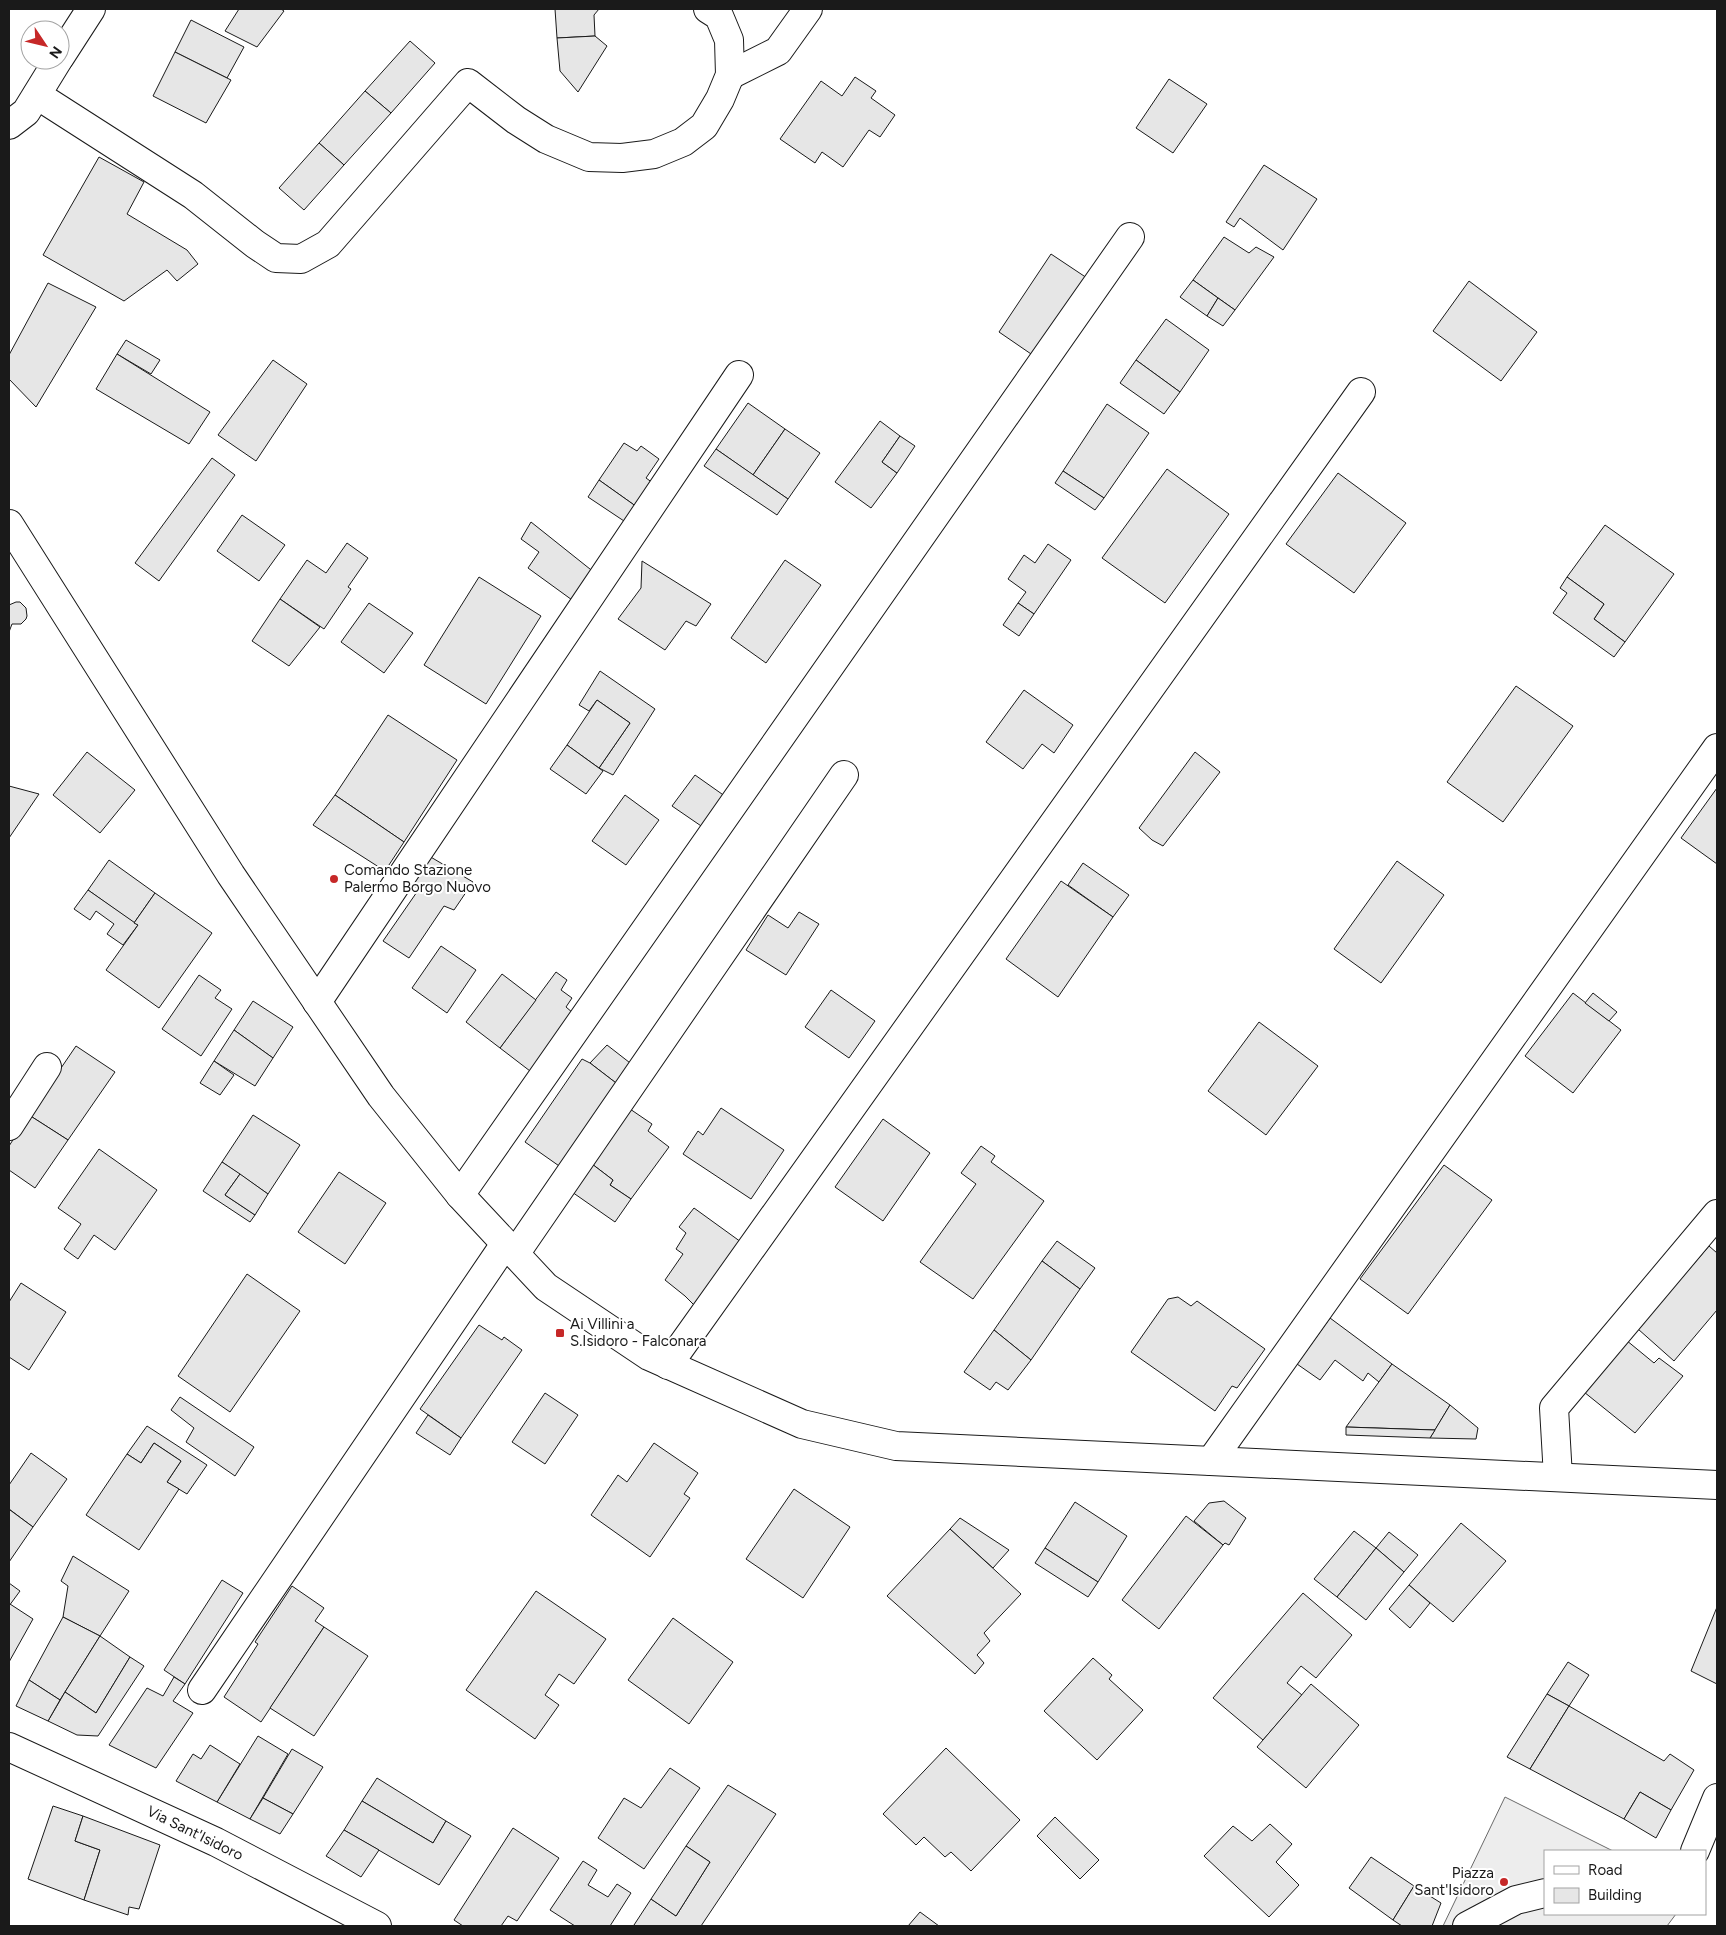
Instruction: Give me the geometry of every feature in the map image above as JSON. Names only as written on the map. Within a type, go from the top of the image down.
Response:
[{"type":"street","points":[[70,42],[91,9]]},
{"type":"street","points":[[37,96],[193,195],[255,244],[276,258],[301,258],[328,244],[468,83],[516,120],[546,139],[589,157],[622,158],[654,154],[683,142],[704,126],[720,99],[730,75],[729,40],[719,16],[708,9]]},
{"type":"street","points":[[730,75],[778,50],[808,9]]},
{"type":"street","points":[[9,125],[26,112],[52,70]]},
{"type":"street","points":[[460,1195],[1130,237]]},
{"type":"street","points":[[317,1002],[740,375]]},
{"type":"street","points":[[668,1365],[1361,392]]},
{"type":"street","points":[[9,524],[231,875],[381,1096],[460,1195],[546,1287],[649,1356],[802,1424],[896,1446],[1717,1485]]},
{"type":"street","points":[[1211,1462],[1717,748]]},
{"type":"street","points":[[202,1690],[844,775]]},
{"type":"street","points":[[9,1126],[47,1067]]},
{"type":"street","points":[[1558,1477],[1554,1408],[1717,1214]]},
{"type":"street","name":"Via Sant'Isidoro","points":[[9,1747],[216,1842],[377,1926]]},
{"type":"street","points":[[1695,1850],[1717,1798]]},
{"type":"street","points":[[1467,1926],[1516,1900],[1544,1893]]},
{"type":"shaded area","name":"Piazza Sant'Isidoro","points":[[1505,1797],[1611,1850],[1544,1850],[1544,1915],[1675,1915],[1667,1926],[1443,1926]]},
{"type":"building","points":[[239,9],[281,9],[284,11],[257,47],[225,31]]},
{"type":"building","points":[[555,9],[599,9],[594,15],[595,36],[557,38]]},
{"type":"building","points":[[191,20],[244,47],[227,78],[175,52]]},
{"type":"building","points":[[595,36],[607,46],[578,92],[560,71],[557,38]]},
{"type":"building","points":[[410,41],[435,63],[391,113],[365,91]]},
{"type":"building","points":[[175,52],[231,80],[206,123],[153,96]]},
{"type":"building","points":[[855,77],[876,91],[871,98],[895,115],[880,137],[869,130],[843,167],[822,152],[815,163],[780,139],[821,81],[842,96]]},
{"type":"building","points":[[1169,79],[1207,104],[1173,153],[1136,128]]},
{"type":"building","points":[[365,91],[391,113],[344,165],[319,143]]},
{"type":"building","points":[[319,143],[344,165],[304,210],[279,188]]},
{"type":"building","points":[[99,157],[144,182],[127,214],[187,250],[198,264],[177,281],[167,270],[124,301],[43,255]]},
{"type":"building","points":[[1264,165],[1317,199],[1283,250],[1240,218],[1234,227],[1226,222]]},
{"type":"building","points":[[1224,237],[1249,253],[1256,247],[1274,257],[1235,310],[1193,280]]},
{"type":"building","points":[[1051,254],[1087,278],[1034,356],[999,332]]},
{"type":"building","points":[[1193,280],[1218,298],[1207,316],[1180,297]]},
{"type":"building","points":[[1469,281],[1537,332],[1501,381],[1433,331]]},
{"type":"building","points":[[48,283],[96,307],[36,407],[9,379],[9,355]]},
{"type":"building","points":[[1218,298],[1235,310],[1223,326],[1207,316]]},
{"type":"building","points":[[1166,319],[1209,350],[1180,392],[1136,360]]},
{"type":"building","points":[[126,340],[160,360],[151,374],[117,354]]},
{"type":"building","points":[[117,354],[210,412],[189,444],[96,389]]},
{"type":"building","points":[[273,360],[307,384],[256,461],[218,435]]},
{"type":"building","points":[[1136,360],[1180,392],[1164,414],[1120,383]]},
{"type":"building","points":[[748,403],[785,429],[753,475],[716,449]]},
{"type":"building","points":[[1107,404],[1149,433],[1104,498],[1063,471]]},
{"type":"building","points":[[880,421],[900,436],[882,462],[897,473],[871,508],[835,482]]},
{"type":"building","points":[[785,429],[820,453],[788,499],[753,475]]},
{"type":"building","points":[[900,436],[915,446],[897,473],[882,462]]},
{"type":"building","points":[[624,443],[637,451],[641,446],[659,459],[646,478],[653,483],[637,507],[599,480]]},
{"type":"building","points":[[716,449],[788,499],[777,515],[704,466]]},
{"type":"building","points":[[212,458],[235,475],[159,581],[135,563]]},
{"type":"building","points":[[1167,469],[1229,514],[1165,603],[1102,558]]},
{"type":"building","points":[[1063,471],[1104,498],[1095,510],[1055,483]]},
{"type":"building","points":[[1338,473],[1406,523],[1354,593],[1286,544]]},
{"type":"building","points":[[599,480],[637,507],[627,523],[588,497]]},
{"type":"building","points":[[242,515],[285,545],[259,581],[217,551]]},
{"type":"building","points":[[531,522],[600,577],[579,605],[528,568],[539,552],[521,539]]},
{"type":"building","points":[[1605,525],[1674,574],[1625,642],[1594,619],[1604,604],[1567,577]]},
{"type":"building","points":[[347,543],[368,558],[348,587],[351,589],[324,629],[280,599],[307,560],[326,573]]},
{"type":"building","points":[[1048,544],[1071,560],[1034,614],[1018,603],[1026,592],[1008,579],[1024,555],[1035,563]]},
{"type":"building","points":[[785,560],[821,585],[766,663],[731,638]]},
{"type":"building","points":[[642,561],[711,604],[696,626],[686,621],[665,650],[618,619],[641,588]]},
{"type":"building","points":[[479,577],[541,616],[486,704],[424,665]]},
{"type":"building","points":[[1567,577],[1604,604],[1594,619],[1625,642],[1614,657],[1553,613],[1567,593],[1560,588]]},
{"type":"building","points":[[280,599],[320,627],[289,666],[252,641]]},
{"type":"building","points":[[20,602],[26,608],[27,616],[21,624],[12,624],[9,632],[9,605]]},
{"type":"building","points":[[369,603],[413,633],[384,673],[341,642]]},
{"type":"building","points":[[1018,603],[1034,614],[1019,636],[1003,625]]},
{"type":"building","points":[[600,671],[655,709],[613,775],[599,768],[630,723],[597,700],[589,711],[579,705]]},
{"type":"building","points":[[1516,686],[1573,726],[1503,822],[1447,782]]},
{"type":"building","points":[[1024,690],[1073,725],[1054,753],[1042,744],[1023,769],[986,742]]},
{"type":"building","points":[[597,700],[630,723],[599,768],[567,745]]},
{"type":"building","points":[[388,715],[457,760],[404,842],[335,795]]},
{"type":"building","points":[[567,745],[603,771],[586,794],[550,769]]},
{"type":"building","points":[[87,752],[135,790],[100,833],[53,795]]},
{"type":"building","points":[[1195,752],[1220,772],[1163,846],[1152,840],[1139,828]]},
{"type":"building","points":[[695,775],[729,799],[707,830],[672,806]]},
{"type":"building","points":[[9,786],[39,794],[9,838]]},
{"type":"building","points":[[1717,788],[1717,864],[1681,838]]},
{"type":"building","points":[[335,795],[404,842],[385,871],[313,825]]},
{"type":"building","points":[[625,795],[659,820],[626,865],[592,841]]},
{"type":"building","points":[[429,856],[473,882],[454,910],[444,906],[409,958],[383,941],[419,889],[411,884]]},
{"type":"building","points":[[109,860],[155,893],[134,923],[88,890]]},
{"type":"building","points":[[1397,861],[1444,895],[1381,983],[1334,949]]},
{"type":"building","points":[[1083,863],[1129,895],[1113,917],[1068,885]]},
{"type":"building","points":[[1061,881],[1113,917],[1058,997],[1006,959]]},
{"type":"building","points":[[88,890],[138,925],[123,945],[107,934],[114,924],[96,911],[90,920],[74,909]]},
{"type":"building","points":[[155,893],[212,933],[159,1008],[106,970],[138,925],[134,923]]},
{"type":"building","points":[[799,912],[819,924],[786,975],[746,950],[768,915],[788,928]]},
{"type":"building","points":[[441,946],[476,970],[447,1013],[412,988]]},
{"type":"building","points":[[556,972],[567,980],[561,990],[572,998],[566,1007],[573,1013],[530,1071],[500,1048]]},
{"type":"building","points":[[502,974],[536,1000],[500,1048],[466,1022]]},
{"type":"building","points":[[199,975],[221,990],[215,998],[232,1009],[201,1056],[162,1029]]},
{"type":"building","points":[[831,990],[875,1021],[849,1058],[805,1027]]},
{"type":"building","points":[[1573,993],[1621,1030],[1573,1093],[1525,1056]]},
{"type":"building","points":[[1593,993],[1617,1012],[1609,1021],[1585,1003]]},
{"type":"building","points":[[253,1001],[293,1027],[273,1058],[234,1030]]},
{"type":"building","points":[[1259,1022],[1318,1066],[1266,1135],[1208,1091]]},
{"type":"building","points":[[234,1030],[273,1058],[255,1086],[214,1061]]},
{"type":"building","points":[[607,1045],[634,1066],[620,1086],[590,1063]]},
{"type":"building","points":[[76,1046],[115,1072],[68,1140],[29,1115]]},
{"type":"building","points":[[582,1059],[620,1086],[562,1168],[525,1142]]},
{"type":"building","points":[[214,1061],[234,1075],[220,1095],[200,1083]]},
{"type":"building","points":[[721,1108],[784,1150],[751,1199],[683,1154],[698,1131],[703,1135]]},
{"type":"building","points":[[630,1109],[652,1124],[648,1131],[669,1147],[631,1199],[610,1185],[613,1180],[592,1164]]},
{"type":"building","points":[[29,1115],[68,1140],[35,1188],[9,1170],[9,1146]]},
{"type":"building","points":[[253,1115],[300,1145],[268,1194],[222,1162]]},
{"type":"building","points":[[883,1119],[930,1153],[883,1221],[835,1187]]},
{"type":"building","points":[[981,1146],[995,1156],[991,1162],[1044,1201],[973,1299],[920,1262],[976,1184],[961,1173]]},
{"type":"building","points":[[99,1149],[157,1190],[115,1250],[94,1235],[78,1259],[64,1249],[81,1224],[58,1208]]},
{"type":"building","points":[[222,1162],[240,1174],[225,1195],[255,1215],[250,1222],[203,1191]]},
{"type":"building","points":[[592,1164],[613,1180],[610,1185],[631,1199],[615,1222],[572,1192]]},
{"type":"building","points":[[1444,1165],[1492,1200],[1408,1314],[1360,1279]]},
{"type":"building","points":[[339,1172],[386,1203],[345,1264],[298,1232]]},
{"type":"building","points":[[240,1174],[268,1194],[255,1215],[225,1195]]},
{"type":"building","points":[[694,1208],[741,1242],[697,1308],[665,1280],[683,1254],[676,1249],[686,1233],[679,1227]]},
{"type":"building","points":[[1057,1241],[1095,1268],[1080,1289],[1042,1261]]},
{"type":"building","points":[[1709,1246],[1717,1253],[1717,1310],[1674,1361],[1638,1329]]},
{"type":"building","points":[[1042,1261],[1080,1289],[1031,1360],[994,1330]]},
{"type":"building","points":[[247,1274],[300,1311],[230,1412],[178,1376]]},
{"type":"building","points":[[21,1283],[66,1312],[29,1370],[9,1357],[9,1302]]},
{"type":"building","points":[[1178,1297],[1191,1306],[1197,1301],[1265,1349],[1237,1388],[1232,1386],[1215,1411],[1131,1352],[1168,1299]]},
{"type":"building","points":[[1330,1318],[1392,1364],[1379,1382],[1368,1373],[1363,1381],[1335,1360],[1320,1380],[1297,1364]]},
{"type":"building","points":[[479,1325],[502,1340],[504,1337],[522,1350],[461,1438],[420,1409]]},
{"type":"building","points":[[994,1330],[1031,1360],[1008,1390],[996,1382],[990,1390],[964,1372]]},
{"type":"building","points":[[1626,1340],[1654,1363],[1659,1358],[1683,1376],[1635,1433],[1584,1392]]},
{"type":"building","points":[[1392,1364],[1450,1405],[1435,1430],[1346,1427]]},
{"type":"building","points":[[545,1393],[578,1415],[545,1464],[512,1442]]},
{"type":"building","points":[[180,1397],[254,1447],[235,1476],[186,1442],[194,1428],[171,1410]]},
{"type":"building","points":[[1450,1405],[1478,1428],[1476,1439],[1430,1438]]},
{"type":"building","points":[[428,1415],[461,1438],[450,1455],[416,1433]]},
{"type":"building","points":[[147,1426],[207,1465],[187,1494],[167,1482],[181,1461],[154,1443],[141,1463],[127,1454]]},
{"type":"building","points":[[1346,1427],[1435,1430],[1430,1438],[1346,1435]]},
{"type":"building","points":[[154,1443],[181,1461],[167,1482],[179,1489],[139,1550],[86,1515],[127,1454],[141,1463]]},
{"type":"building","points":[[654,1443],[698,1473],[684,1494],[690,1498],[650,1557],[591,1515],[618,1475],[627,1482]]},
{"type":"building","points":[[31,1453],[67,1479],[33,1527],[9,1509],[9,1485]]},
{"type":"building","points":[[794,1489],[850,1527],[803,1598],[746,1559]]},
{"type":"building","points":[[1224,1501],[1246,1518],[1229,1545],[1225,1543],[1223,1545],[1194,1521],[1209,1503]]},
{"type":"building","points":[[1075,1502],[1127,1536],[1098,1582],[1045,1548]]},
{"type":"building","points":[[10,1510],[33,1527],[9,1562],[9,1513]]},
{"type":"building","points":[[1186,1516],[1223,1545],[1159,1629],[1122,1600]]},
{"type":"building","points":[[960,1518],[1009,1550],[993,1568],[950,1529]]},
{"type":"building","points":[[1461,1523],[1506,1561],[1453,1622],[1409,1585]]},
{"type":"building","points":[[950,1529],[1021,1594],[984,1633],[990,1641],[977,1655],[984,1663],[975,1674],[887,1596]]},
{"type":"building","points":[[1354,1531],[1376,1548],[1337,1597],[1314,1579]]},
{"type":"building","points":[[1389,1532],[1418,1555],[1404,1572],[1376,1548]]},
{"type":"building","points":[[1045,1548],[1098,1582],[1088,1597],[1035,1563]]},
{"type":"building","points":[[1376,1548],[1404,1572],[1366,1620],[1337,1597]]},
{"type":"building","points":[[73,1556],[129,1591],[100,1636],[63,1617],[68,1586],[61,1581]]},
{"type":"building","points":[[222,1580],[243,1593],[185,1684],[164,1670]]},
{"type":"building","points":[[9,1583],[20,1591],[9,1606]]},
{"type":"building","points":[[1409,1585],[1430,1603],[1410,1628],[1389,1609]]},
{"type":"building","points":[[292,1586],[324,1608],[315,1621],[324,1627],[261,1722],[224,1697],[258,1644],[255,1642]]},
{"type":"building","points":[[536,1591],[606,1639],[574,1684],[559,1674],[545,1695],[559,1705],[535,1739],[466,1690]]},
{"type":"building","points":[[1303,1593],[1352,1635],[1316,1678],[1301,1666],[1287,1683],[1302,1695],[1263,1740],[1213,1698]]},
{"type":"building","points":[[10,1604],[33,1619],[9,1662],[9,1606]]},
{"type":"building","points":[[1717,1607],[1717,1684],[1691,1671]]},
{"type":"building","points":[[63,1617],[100,1636],[60,1700],[29,1680]]},
{"type":"building","points":[[673,1618],[733,1662],[689,1724],[628,1680]]},
{"type":"building","points":[[324,1627],[368,1656],[314,1736],[270,1708]]},
{"type":"building","points":[[100,1636],[130,1657],[96,1713],[65,1692]]},
{"type":"building","points":[[130,1657],[144,1666],[98,1736],[77,1735],[48,1721],[65,1692],[96,1713]]},
{"type":"building","points":[[1093,1658],[1112,1675],[1109,1679],[1143,1710],[1097,1760],[1044,1711]]},
{"type":"building","points":[[1568,1662],[1589,1675],[1569,1706],[1547,1694]]},
{"type":"building","points":[[174,1677],[185,1684],[173,1701],[193,1713],[156,1768],[109,1745],[147,1688],[163,1696]]},
{"type":"building","points":[[29,1680],[60,1700],[48,1721],[16,1706]]},
{"type":"building","points":[[1311,1684],[1359,1725],[1306,1788],[1257,1747]]},
{"type":"building","points":[[1547,1694],[1569,1706],[1530,1769],[1507,1757]]},
{"type":"building","points":[[1569,1706],[1664,1761],[1670,1754],[1694,1770],[1671,1810],[1640,1792],[1624,1819],[1530,1769]]},
{"type":"building","points":[[258,1736],[288,1754],[250,1819],[217,1802]]},
{"type":"building","points":[[210,1745],[240,1764],[217,1802],[176,1781],[193,1754],[201,1759]]},
{"type":"building","points":[[946,1748],[1020,1820],[971,1871],[951,1852],[945,1857],[924,1837],[916,1845],[883,1814]]},
{"type":"building","points":[[292,1749],[323,1767],[293,1814],[263,1798]]},
{"type":"building","points":[[670,1768],[700,1788],[644,1869],[598,1838],[624,1798],[641,1808]]},
{"type":"building","points":[[377,1778],[446,1821],[433,1843],[362,1801]]},
{"type":"building","points":[[728,1785],[776,1814],[701,1926],[634,1925],[651,1899],[676,1916],[710,1862],[686,1846]]},
{"type":"building","points":[[1640,1792],[1671,1810],[1656,1838],[1624,1819]]},
{"type":"building","points":[[263,1798],[293,1814],[280,1834],[250,1819]]},
{"type":"building","points":[[362,1801],[433,1843],[446,1821],[471,1836],[439,1885],[344,1830]]},
{"type":"building","points":[[53,1806],[83,1816],[75,1841],[100,1850],[84,1900],[28,1879]]},
{"type":"building","points":[[83,1816],[160,1845],[139,1909],[129,1907],[128,1915],[84,1900],[100,1850],[75,1841]]},
{"type":"building","points":[[1055,1817],[1099,1860],[1080,1879],[1037,1836]]},
{"type":"building","points":[[1270,1824],[1292,1844],[1276,1862],[1299,1885],[1269,1917],[1204,1856],[1233,1826],[1252,1841]]},
{"type":"building","points":[[513,1828],[559,1858],[517,1921],[508,1916],[501,1926],[463,1926],[454,1920]]},
{"type":"building","points":[[344,1830],[379,1850],[361,1877],[326,1856]]},
{"type":"building","points":[[686,1846],[710,1862],[676,1916],[651,1899]]},
{"type":"building","points":[[1371,1857],[1414,1886],[1393,1920],[1349,1888]]},
{"type":"building","points":[[583,1861],[597,1870],[588,1885],[608,1897],[617,1884],[631,1893],[610,1926],[575,1926],[550,1910]]},
{"type":"building","points":[[1414,1886],[1441,1903],[1432,1926],[1402,1926],[1393,1920]]},
{"type":"building","points":[[920,1912],[939,1926],[908,1926]]},
{"type":"place","name":"Comando Stazione Palermo Borgo Nuovo","points":[[334,879]]},
{"type":"place","name":"Ai Villini a S.Isidoro - Falconara","points":[[560,1333]]},
{"type":"place","name":"Piazza Sant'Isidoro","points":[[1504,1882]]}]
